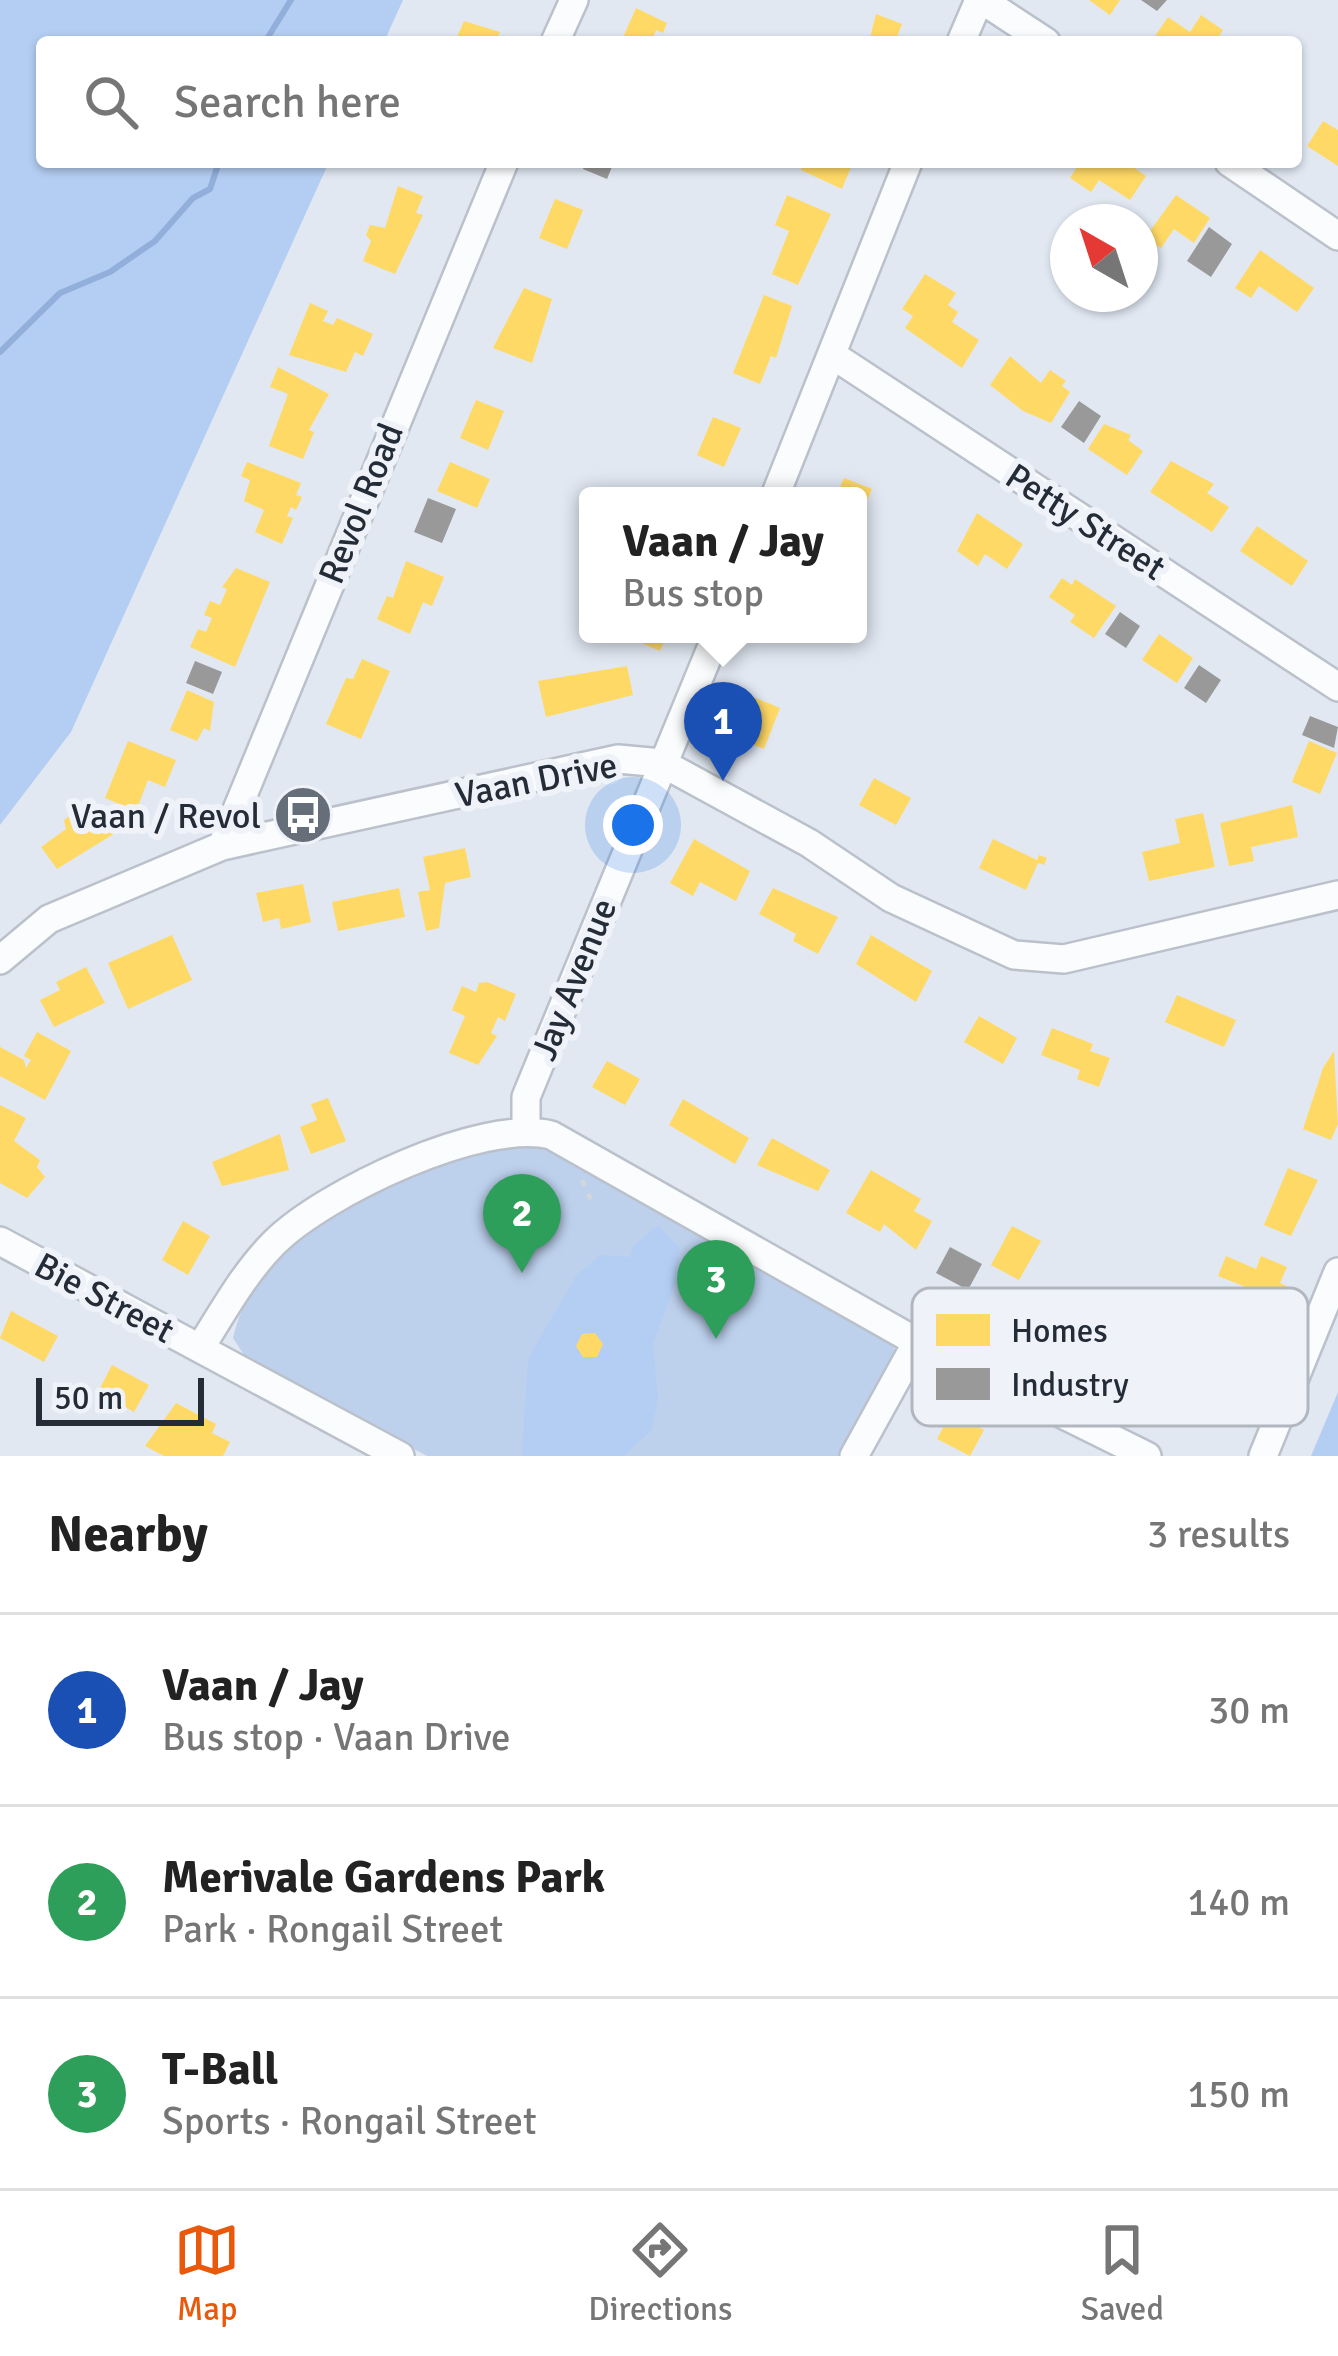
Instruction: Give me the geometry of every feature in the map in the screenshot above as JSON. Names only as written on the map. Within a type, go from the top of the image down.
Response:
[{"type":"street","points":[[559,36],[574,0]]},
{"type":"street","points":[[964,36],[981,0],[1037,36]]},
{"type":"street","name":"Revol Road","points":[[222,845],[502,168]]},
{"type":"street","points":[[779,487],[906,168]]},
{"type":"street","points":[[1238,168],[1338,236]]},
{"type":"street","name":"Petty Street","points":[[834,356],[1338,687]]},
{"type":"street","name":"Jay Avenue","points":[[526,1129],[526,1096],[713,643]]},
{"type":"street","name":"Vaan Drive","points":[[0,960],[49,919],[222,845],[618,759],[662,763],[809,843],[891,898],[1014,955],[1064,959],[1338,895]]},
{"type":"street","points":[[200,1348],[236,1289],[275,1242],[307,1216],[350,1190],[453,1147],[526,1129],[551,1135],[912,1339]]},
{"type":"street","name":"Bie Street","points":[[0,1241],[400,1456]]},
{"type":"street","points":[[1308,1346],[1338,1272]]},
{"type":"street","points":[[854,1456],[912,1351]]},
{"type":"street","points":[[1086,1426],[1147,1456]]},
{"type":"street","points":[[1263,1456],[1275,1426]]},
{"type":"shaded area","points":[[0,0],[403,0],[387,36],[36,36],[36,168],[326,168],[71,732],[0,825]]},
{"type":"shaded area","points":[[514,1146],[549,1147],[884,1335],[894,1346],[894,1360],[843,1456],[427,1456],[246,1358],[233,1338],[248,1298],[273,1263],[306,1232],[387,1185]]},
{"type":"shaded area","points":[[658,1225],[679,1248],[676,1281],[653,1344],[658,1399],[651,1431],[623,1456],[522,1456],[528,1359],[576,1276],[600,1255],[630,1257],[633,1247]]},
{"type":"shaded area","points":[[1338,1392],[1338,1456],[1311,1456]]},
{"type":"building: Homes","points":[[1089,0],[1120,0],[1110,15]]},
{"type":"building: Homes","points":[[636,8],[667,23],[663,33],[656,30],[654,36],[624,36]]},
{"type":"building: Homes","points":[[876,14],[902,24],[897,36],[870,36]]},
{"type":"building: Homes","points":[[1201,15],[1223,30],[1219,36],[1155,36],[1168,17],[1190,32]]},
{"type":"building: Homes","points":[[464,21],[500,32],[498,36],[458,36]]},
{"type":"building: Homes","points":[[1323,121],[1338,130],[1338,166],[1307,146]]},
{"type":"building: Homes","points":[[802,168],[851,168],[842,189]]},
{"type":"building: Homes","points":[[1076,168],[1135,168],[1146,176],[1130,200],[1099,180],[1091,192],[1070,178]]},
{"type":"building: Homes","points":[[398,186],[423,196],[416,213],[423,215],[395,274],[363,261],[371,241],[366,235],[370,225],[385,228]]},
{"type":"building: Homes","points":[[787,195],[831,214],[798,285],[772,274],[789,231],[775,225]]},
{"type":"building: Homes","points":[[1176,195],[1210,218],[1194,243],[1174,229],[1161,248],[1158,220]]},
{"type":"building: Homes","points":[[555,199],[583,210],[567,249],[539,238]]},
{"type":"building: Homes","points":[[1260,250],[1314,288],[1297,312],[1259,286],[1251,298],[1235,288]]},
{"type":"building: Homes","points":[[925,274],[956,293],[948,305],[958,312],[952,322],[979,340],[962,368],[905,328],[913,316],[902,309]]},
{"type":"building: Homes","points":[[524,288],[552,299],[532,363],[493,348]]},
{"type":"building: Homes","points":[[764,295],[792,306],[776,358],[771,356],[760,384],[733,373]]},
{"type":"building: Homes","points":[[310,303],[328,311],[323,321],[333,325],[337,318],[373,334],[363,356],[355,352],[346,372],[289,355]]},
{"type":"building: Homes","points":[[1010,356],[1041,383],[1050,370],[1066,381],[1062,386],[1070,392],[1051,423],[1023,411],[990,385]]},
{"type":"building: Homes","points":[[278,367],[329,394],[309,430],[314,432],[303,459],[269,446],[288,394],[270,387]]},
{"type":"building: Homes","points":[[476,400],[504,411],[488,450],[460,438]]},
{"type":"building: Homes","points":[[713,417],[741,428],[724,467],[697,455]]},
{"type":"building: Homes","points":[[1104,424],[1131,435],[1128,440],[1143,451],[1127,475],[1088,449]]},
{"type":"building: Homes","points":[[1171,461],[1214,484],[1207,493],[1229,507],[1212,532],[1150,492]]},
{"type":"building: Homes","points":[[247,462],[301,483],[296,495],[302,497],[287,516],[293,518],[282,544],[255,532],[264,510],[244,501],[250,480],[241,476]]},
{"type":"building: Homes","points":[[450,462],[490,479],[477,508],[437,491]]},
{"type":"building: Homes","points":[[844,478],[867,487],[840,487]]},
{"type":"building: Homes","points":[[977,513],[1023,544],[1007,569],[985,554],[978,566],[957,551]]},
{"type":"building: Homes","points":[[1257,526],[1308,561],[1292,586],[1240,551]]},
{"type":"building: Homes","points":[[406,561],[444,577],[432,606],[423,602],[410,634],[377,619],[387,596],[393,598]]},
{"type":"building: Homes","points":[[236,568],[270,582],[235,667],[190,647],[198,629],[206,632],[212,618],[204,615],[210,601],[220,605],[227,589],[222,587]]},
{"type":"building: Homes","points":[[1062,578],[1072,585],[1075,579],[1116,606],[1094,638],[1070,622],[1075,615],[1049,597]]},
{"type":"building: Homes","points":[[1159,634],[1193,658],[1177,683],[1142,660]]},
{"type":"building: Homes","points":[[362,659],[390,671],[361,739],[326,724],[346,678],[353,679]]},
{"type":"building: Homes","points":[[627,666],[633,695],[546,717],[538,681]]},
{"type":"building: Homes","points":[[187,690],[214,702],[210,731],[204,728],[197,741],[170,730]]},
{"type":"building: Homes","points":[[751,696],[780,708],[764,749],[734,737]]},
{"type":"building: Homes","points":[[128,741],[176,760],[165,787],[148,780],[136,811],[105,798]]},
{"type":"building: Homes","points":[[1309,741],[1337,753],[1320,794],[1292,782]]},
{"type":"building: Homes","points":[[874,778],[911,798],[896,825],[859,805]]},
{"type":"building: Homes","points":[[102,804],[120,830],[57,869],[41,847],[66,829],[64,820],[71,815],[79,819]]},
{"type":"building: Homes","points":[[1292,805],[1298,837],[1251,847],[1254,861],[1229,866],[1220,823]]},
{"type":"building: Homes","points":[[1203,813],[1215,867],[1149,881],[1142,852],[1180,843],[1175,819]]},
{"type":"building: Homes","points":[[694,839],[750,871],[736,901],[700,882],[693,896],[670,883]]},
{"type":"building: Homes","points":[[993,839],[1037,860],[1039,855],[1047,858],[1044,865],[1038,863],[1026,890],[979,868]]},
{"type":"building: Homes","points":[[465,848],[471,877],[445,883],[439,928],[426,931],[418,892],[430,890],[423,857]]},
{"type":"building: Homes","points":[[303,884],[311,922],[281,929],[279,918],[263,922],[256,893]]},
{"type":"building: Homes","points":[[399,888],[405,917],[338,931],[332,902]]},
{"type":"building: Homes","points":[[773,888],[838,917],[818,954],[793,941],[796,934],[759,914]]},
{"type":"building: Homes","points":[[172,935],[192,980],[128,1009],[108,963]]},
{"type":"building: Homes","points":[[871,935],[932,971],[916,1002],[856,964]]},
{"type":"building: Homes","points":[[86,967],[105,1003],[54,1027],[40,1000],[60,990],[56,982]]},
{"type":"building: Homes","points":[[479,983],[516,994],[505,1021],[498,1017],[491,1033],[497,1036],[478,1065],[449,1053],[465,1016],[452,1010],[462,986],[476,992]]},
{"type":"building: Homes","points":[[1177,995],[1236,1020],[1224,1047],[1165,1022]]},
{"type":"building: Homes","points":[[979,1016],[1017,1038],[1003,1064],[964,1042]]},
{"type":"building: Homes","points":[[1052,1028],[1093,1044],[1090,1051],[1110,1058],[1099,1087],[1077,1079],[1080,1070],[1041,1055]]},
{"type":"building: Homes","points":[[37,1032],[71,1051],[45,1100],[0,1076],[0,1047],[24,1060],[26,1068],[31,1060],[24,1056]]},
{"type":"building: Homes","points":[[1334,1051],[1338,1124],[1331,1140],[1303,1129],[1323,1068]]},
{"type":"building: Homes","points":[[607,1061],[640,1079],[625,1105],[592,1087]]},
{"type":"building: Homes","points":[[328,1098],[346,1141],[311,1154],[300,1127],[317,1120],[311,1104]]},
{"type":"building: Homes","points":[[683,1099],[749,1138],[735,1164],[669,1125]]},
{"type":"building: Homes","points":[[0,1105],[26,1118],[14,1141],[40,1160],[37,1167],[45,1177],[27,1198],[0,1183]]},
{"type":"building: Homes","points":[[280,1134],[289,1170],[222,1186],[212,1162]]},
{"type":"building: Homes","points":[[772,1138],[830,1170],[818,1191],[757,1165]]},
{"type":"building: Homes","points":[[1288,1168],[1318,1180],[1291,1236],[1264,1225]]},
{"type":"building: Homes","points":[[871,1170],[921,1199],[914,1211],[932,1221],[916,1250],[884,1224],[880,1232],[846,1213]]},
{"type":"building: Homes","points":[[183,1221],[210,1236],[188,1275],[162,1260]]},
{"type":"building: Homes","points":[[1012,1226],[1041,1241],[1019,1280],[991,1265]]},
{"type":"building: Homes","points":[[1226,1256],[1256,1269],[1261,1256],[1287,1267],[1280,1283],[1287,1286],[1248,1288],[1218,1276]]},
{"type":"building: Homes","points":[[11,1311],[58,1336],[44,1362],[0,1338]]},
{"type":"building: Homes","points":[[595,1333],[603,1344],[597,1357],[583,1357],[576,1346],[582,1334]]},
{"type":"building: Homes","points":[[112,1365],[149,1385],[134,1412],[98,1392]]},
{"type":"building: Homes","points":[[176,1403],[216,1424],[212,1433],[230,1442],[223,1456],[164,1456],[145,1446]]},
{"type":"building: Homes","points":[[944,1426],[984,1430],[970,1456],[937,1439]]},
{"type":"building: Industry","points":[[1141,0],[1167,0],[1157,11]]},
{"type":"building: Industry","points":[[583,168],[612,168],[607,179]]},
{"type":"building: Industry","points":[[1209,227],[1232,244],[1211,277],[1187,261]]},
{"type":"building: Industry","points":[[1079,401],[1101,416],[1084,443],[1061,427]]},
{"type":"building: Industry","points":[[428,498],[456,509],[442,543],[414,532]]},
{"type":"building: Industry","points":[[1120,612],[1140,626],[1126,648],[1105,634]]},
{"type":"building: Industry","points":[[195,661],[222,672],[213,694],[186,683]]},
{"type":"building: Industry","points":[[1199,665],[1221,680],[1206,703],[1184,688]]},
{"type":"building: Industry","points":[[1310,716],[1338,727],[1334,748],[1302,735]]},
{"type":"building: Industry","points":[[950,1247],[982,1264],[969,1288],[936,1273]]},
{"type":"waterway","points":[[269,36],[291,0]]},
{"type":"waterway","points":[[0,352],[60,293],[110,272],[155,241],[193,198],[210,189],[217,168]]},
{"type":"place","name":"Vaan / Jay","points":[[723,781]]},
{"type":"place","name":"Vaan / Revol","points":[[303,815]]},
{"type":"place","name":"Merivale Gardens Park","points":[[522,1273]]},
{"type":"place","name":"T-Ball","points":[[716,1339]]}]
